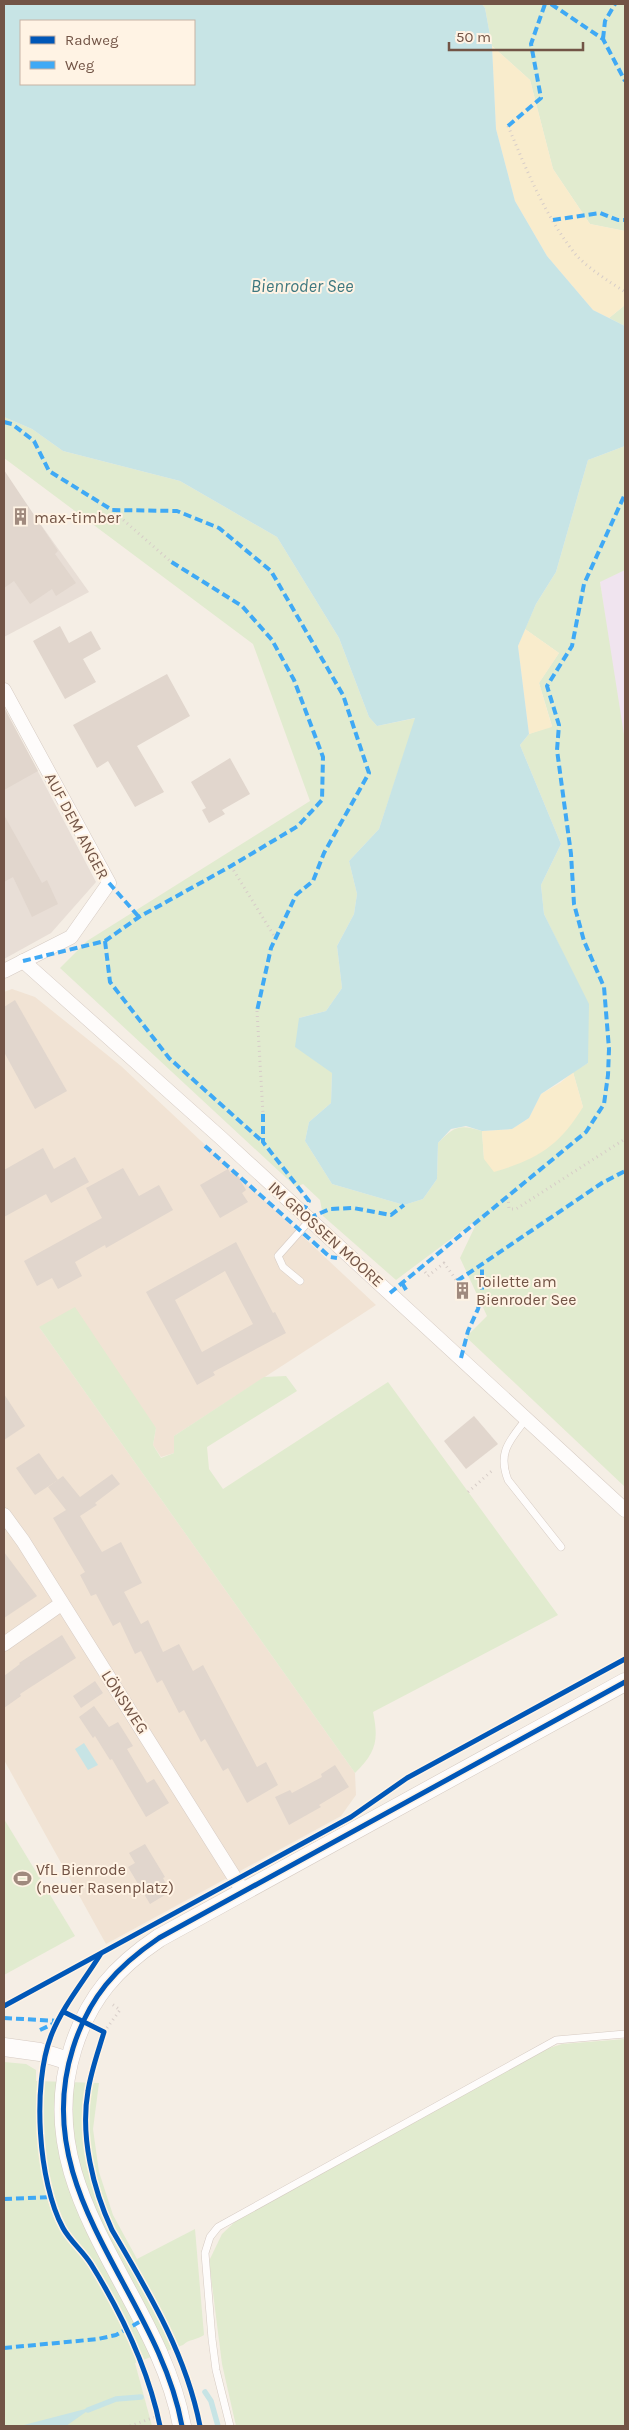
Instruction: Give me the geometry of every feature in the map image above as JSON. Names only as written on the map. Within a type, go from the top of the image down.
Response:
[{"type":"street","name":"AUF DEM ANGER","points":[[4,690],[109,883],[71,937],[23,961]]},
{"type":"street","points":[[4,971],[23,961]]},
{"type":"street","name":"IM GROSSEN MOORE","points":[[23,961],[310,1220],[625,1510]]},
{"type":"street","name":"LÖNSWEG","points":[[4,1515],[23,1541],[61,1604],[170,1770],[244,1891]]},
{"type":"street","points":[[4,1644],[61,1604]]},
{"type":"street","points":[[182,2426],[173,2388],[155,2346],[88,2218],[77,2189],[64,2138],[63,2100],[69,2061],[83,2021],[101,1990],[129,1958],[159,1938],[625,1682]]},
{"type":"street","points":[[4,2047],[40,2052],[69,2061]]},
{"type":"lane","points":[[300,1281],[283,1267],[278,1256],[310,1220]]},
{"type":"lane","points":[[527,1418],[510,1440],[502,1461],[508,1480],[561,1547]]},
{"type":"lane","points":[[230,2426],[214,2354],[206,2253],[210,2237],[218,2227],[556,2040],[625,2034]]},
{"type":"path","points":[[508,126],[529,178],[553,220],[577,256],[625,292]]},
{"type":"path","points":[[112,510],[170,561]]},
{"type":"path","points":[[231,866],[276,938]]},
{"type":"path","points":[[257,1011],[264,1114]]},
{"type":"path","points":[[508,1197],[509,1209],[516,1209],[625,1139]]},
{"type":"path","points":[[422,1268],[428,1276],[444,1263],[457,1281]]},
{"type":"path","points":[[468,1492],[502,1461]]},
{"type":"path","points":[[102,2040],[104,2032],[120,2010],[112,2004]]},
{"type":"path","points":[[83,2021],[104,2032]]},
{"type":"path","points":[[130,2426],[158,2416]]},
{"type":"shaded area","points":[[4,473],[89,592],[4,637]]},
{"type":"shaded area","points":[[625,570],[625,755],[600,581]]},
{"type":"shaded area","points":[[4,707],[96,882],[51,933],[4,959]]},
{"type":"shaded area","points":[[12,989],[35,997],[121,1066],[376,1305],[174,1436],[174,1453],[161,1457],[153,1445],[156,1428],[39,1327],[355,1773],[356,1795],[341,1816],[106,1944],[4,1760],[4,992]]},
{"type":"green space","points":[[482,4],[625,4],[625,231],[590,224],[553,169],[530,80],[492,46],[485,8]]},
{"type":"green space","points":[[625,305],[625,326],[609,318]]},
{"type":"green space","points":[[4,417],[32,429],[63,451],[180,481],[277,537],[339,638],[369,717],[377,726],[416,718],[379,829],[349,861],[357,894],[354,914],[337,946],[342,988],[326,1011],[299,1018],[332,1073],[331,1103],[309,1122],[305,1141],[332,1184],[404,1205],[423,1199],[437,1179],[438,1143],[453,1130],[463,1127],[482,1131],[484,1159],[583,1107],[573,1072],[588,1063],[561,949],[544,914],[541,885],[561,844],[520,745],[529,734],[552,726],[539,683],[559,653],[525,629],[536,604],[556,572],[588,460],[625,446],[625,570],[600,582],[625,741],[625,1487],[466,1337],[487,1316],[460,1258],[479,1218],[396,1280],[323,1216],[320,1200],[303,1184],[296,1187],[60,968],[87,941],[310,801],[253,644],[4,458]]},
{"type":"green space","points":[[75,1307],[156,1428],[153,1445],[161,1458],[174,1453],[174,1436],[264,1377],[286,1376],[297,1391],[207,1447],[209,1469],[223,1489],[388,1382],[558,1615],[373,1712],[376,1731],[372,1752],[355,1773],[39,1327]]},
{"type":"green space","name":"VfL Bienrode (neuer Rasenplatz)","points":[[4,1819],[75,1936],[4,1975]]},
{"type":"green space","points":[[625,2039],[625,2426],[236,2426],[222,2364],[209,2261],[222,2234],[239,2218],[540,2051],[562,2044]]},
{"type":"green space","points":[[4,2062],[26,2064],[36,2070],[36,2081],[99,2083],[93,2129],[99,2172],[113,2215],[137,2259],[195,2229],[204,2335],[135,2363],[152,2426],[4,2426]]},
{"type":"sand","points":[[492,46],[530,80],[553,169],[590,224],[625,231],[625,305],[609,318],[593,310],[547,256],[515,201],[496,129]]},
{"type":"sand","points":[[525,629],[559,653],[539,683],[552,727],[529,734],[518,646]]},
{"type":"sand","points":[[573,1072],[583,1107],[565,1132],[535,1156],[494,1172],[484,1159],[482,1131],[512,1129],[529,1118],[541,1094],[560,1083]]},
{"type":"water","name":"Bienroder See","points":[[4,4],[482,4],[485,8],[492,46],[496,129],[515,201],[547,256],[593,310],[625,326],[625,446],[588,460],[556,572],[536,604],[518,646],[529,734],[520,745],[561,844],[541,885],[544,914],[589,1004],[588,1063],[541,1094],[529,1118],[512,1129],[482,1131],[466,1126],[451,1129],[438,1143],[437,1179],[423,1199],[404,1205],[332,1184],[305,1141],[309,1122],[331,1103],[332,1073],[295,1047],[299,1018],[326,1011],[342,988],[337,946],[354,914],[357,894],[349,861],[379,829],[415,718],[377,726],[369,717],[339,638],[277,537],[180,481],[63,451],[32,429],[4,417]]},
{"type":"water","points":[[84,1743],[98,1765],[88,1770],[75,1749]]},
{"type":"water","points":[[93,2407],[66,2426],[20,2426]]},
{"type":"building","name":"max-timber","points":[[4,470],[58,551],[55,554],[76,583],[56,596],[52,589],[30,604],[14,581],[4,588]]},
{"type":"building","points":[[60,626],[69,643],[91,631],[101,649],[83,659],[96,682],[65,699],[33,641]]},
{"type":"building","points":[[167,674],[190,716],[137,746],[164,792],[135,807],[108,761],[97,768],[73,725]]},
{"type":"building","points":[[4,708],[38,771],[4,790]]},
{"type":"building","points":[[230,758],[250,794],[222,810],[225,814],[209,823],[202,810],[206,808],[191,782]]},
{"type":"building","points":[[4,815],[42,883],[47,880],[58,904],[32,917],[13,877],[4,882]]},
{"type":"building","points":[[15,1000],[67,1091],[35,1109],[4,1052],[4,1007]]},
{"type":"building","points":[[43,1148],[54,1169],[75,1157],[89,1182],[51,1203],[46,1194],[4,1217],[4,1170]]},
{"type":"building","points":[[123,1168],[139,1196],[159,1185],[173,1210],[106,1248],[105,1245],[75,1262],[82,1276],[58,1289],[52,1278],[37,1286],[24,1261],[102,1218],[86,1188]]},
{"type":"building","points":[[228,1169],[231,1174],[235,1171],[246,1190],[242,1193],[248,1202],[220,1218],[200,1185]]},
{"type":"building","points":[[236,1242],[273,1313],[275,1312],[286,1333],[213,1372],[215,1375],[197,1385],[146,1292]],"holes":[[[225,1271],[253,1324],[202,1352],[175,1300]]]},
{"type":"building","points":[[4,1394],[25,1426],[4,1440]]},
{"type":"building","points":[[474,1416],[498,1444],[466,1469],[444,1441]]},
{"type":"building","points":[[39,1453],[58,1480],[35,1495],[16,1468]]},
{"type":"building","points":[[112,1474],[120,1484],[95,1503],[97,1505],[80,1516],[102,1552],[121,1542],[142,1583],[124,1592],[141,1624],[148,1620],[163,1652],[179,1644],[193,1671],[203,1665],[257,1767],[266,1762],[278,1785],[247,1803],[228,1768],[223,1771],[205,1739],[201,1742],[184,1710],[179,1713],[162,1680],[157,1683],[141,1651],[135,1654],[120,1622],[113,1626],[96,1594],[91,1596],[80,1575],[85,1572],[53,1518],[66,1510],[48,1487],[63,1476],[80,1497]]},
{"type":"building","points":[[4,1552],[37,1596],[4,1618]]},
{"type":"building","points":[[62,1635],[76,1658],[20,1694],[21,1696],[4,1708],[4,1676],[19,1663]]},
{"type":"building","points":[[95,1681],[103,1693],[81,1708],[73,1696]]},
{"type":"building","points":[[94,1706],[109,1727],[118,1722],[133,1746],[127,1749],[147,1783],[154,1779],[169,1803],[146,1817],[112,1759],[110,1760],[95,1736],[93,1738],[79,1717]]},
{"type":"building","points":[[335,1765],[349,1787],[319,1805],[321,1807],[289,1825],[275,1797],[290,1790],[292,1793],[322,1777],[321,1774]]},
{"type":"building","points":[[145,1844],[165,1877],[163,1878],[170,1892],[150,1904],[128,1867],[135,1863],[129,1853]]},
{"type":"waterway","points":[[205,2392],[211,2401],[218,2426]]},
{"type":"waterway","points":[[88,2410],[116,2399],[141,2397]]},
{"type":"marked path","points":[[508,126],[541,98],[531,44],[545,4]]},
{"type":"marked path","points":[[551,4],[603,39],[625,81]]},
{"type":"marked path","points":[[603,39],[605,21],[615,4]]},
{"type":"marked path","points":[[553,220],[600,213],[618,220],[625,220]]},
{"type":"marked path","points":[[4,422],[12,424],[34,441],[49,471],[112,510],[177,511],[219,528],[271,571],[343,695],[369,773],[324,853],[313,881],[296,895],[271,948],[257,1011]]},
{"type":"marked path","points":[[390,1293],[586,1132],[604,1104],[609,1049],[604,987],[584,941],[574,904],[571,854],[557,750],[559,725],[547,686],[572,646],[584,584],[625,494]]},
{"type":"marked path","points":[[23,961],[105,941],[139,917],[298,826],[322,800],[323,757],[294,680],[272,640],[242,606],[170,561]]},
{"type":"marked path","points":[[109,883],[139,917]]},
{"type":"marked path","points":[[105,941],[110,982],[169,1058],[263,1142]]},
{"type":"marked path","points":[[263,1114],[263,1142],[309,1201],[302,1213]]},
{"type":"marked path","points":[[205,1146],[330,1257],[337,1258]]},
{"type":"marked path","points":[[457,1281],[602,1183],[625,1171]]},
{"type":"marked path","points":[[309,1218],[330,1209],[353,1208],[391,1215],[404,1205]]},
{"type":"marked path","points":[[461,1358],[468,1331],[478,1309],[482,1290],[482,1265]]},
{"type":"marked path","points":[[402,1283],[408,1293]]},
{"type":"marked path","points":[[4,2018],[59,2021]]},
{"type":"marked path","points":[[40,2030],[57,2022]]},
{"type":"marked path","points":[[4,2199],[53,2197]]},
{"type":"marked path","points":[[4,2348],[98,2339],[116,2335],[143,2320]]},
{"type":"cycle path","points":[[4,2006],[351,1817],[407,1778],[625,1659]]},
{"type":"cycle path","points":[[182,2426],[169,2378],[148,2331],[101,2242],[81,2196],[67,2150],[63,2100],[73,2048],[87,2013],[96,1998],[117,1972],[159,1938],[625,1682]]},
{"type":"cycle path","points":[[100,1955],[61,2015],[51,2036],[45,2056],[41,2080],[40,2106],[43,2160],[55,2209],[63,2228],[91,2264],[133,2342],[149,2383],[160,2426]]},
{"type":"cycle path","points":[[64,2012],[104,2032],[91,2076],[86,2108],[87,2144],[94,2180],[112,2230],[165,2325],[176,2349],[194,2399],[200,2426]]},
{"type":"place","name":"max-timber","points":[[20,517]]},
{"type":"place","name":"Toilette am Bienroder See","points":[[462,1290]]},
{"type":"place","name":"VfL Bienrode (neuer Rasenplatz)","points":[[22,1878]]}]
